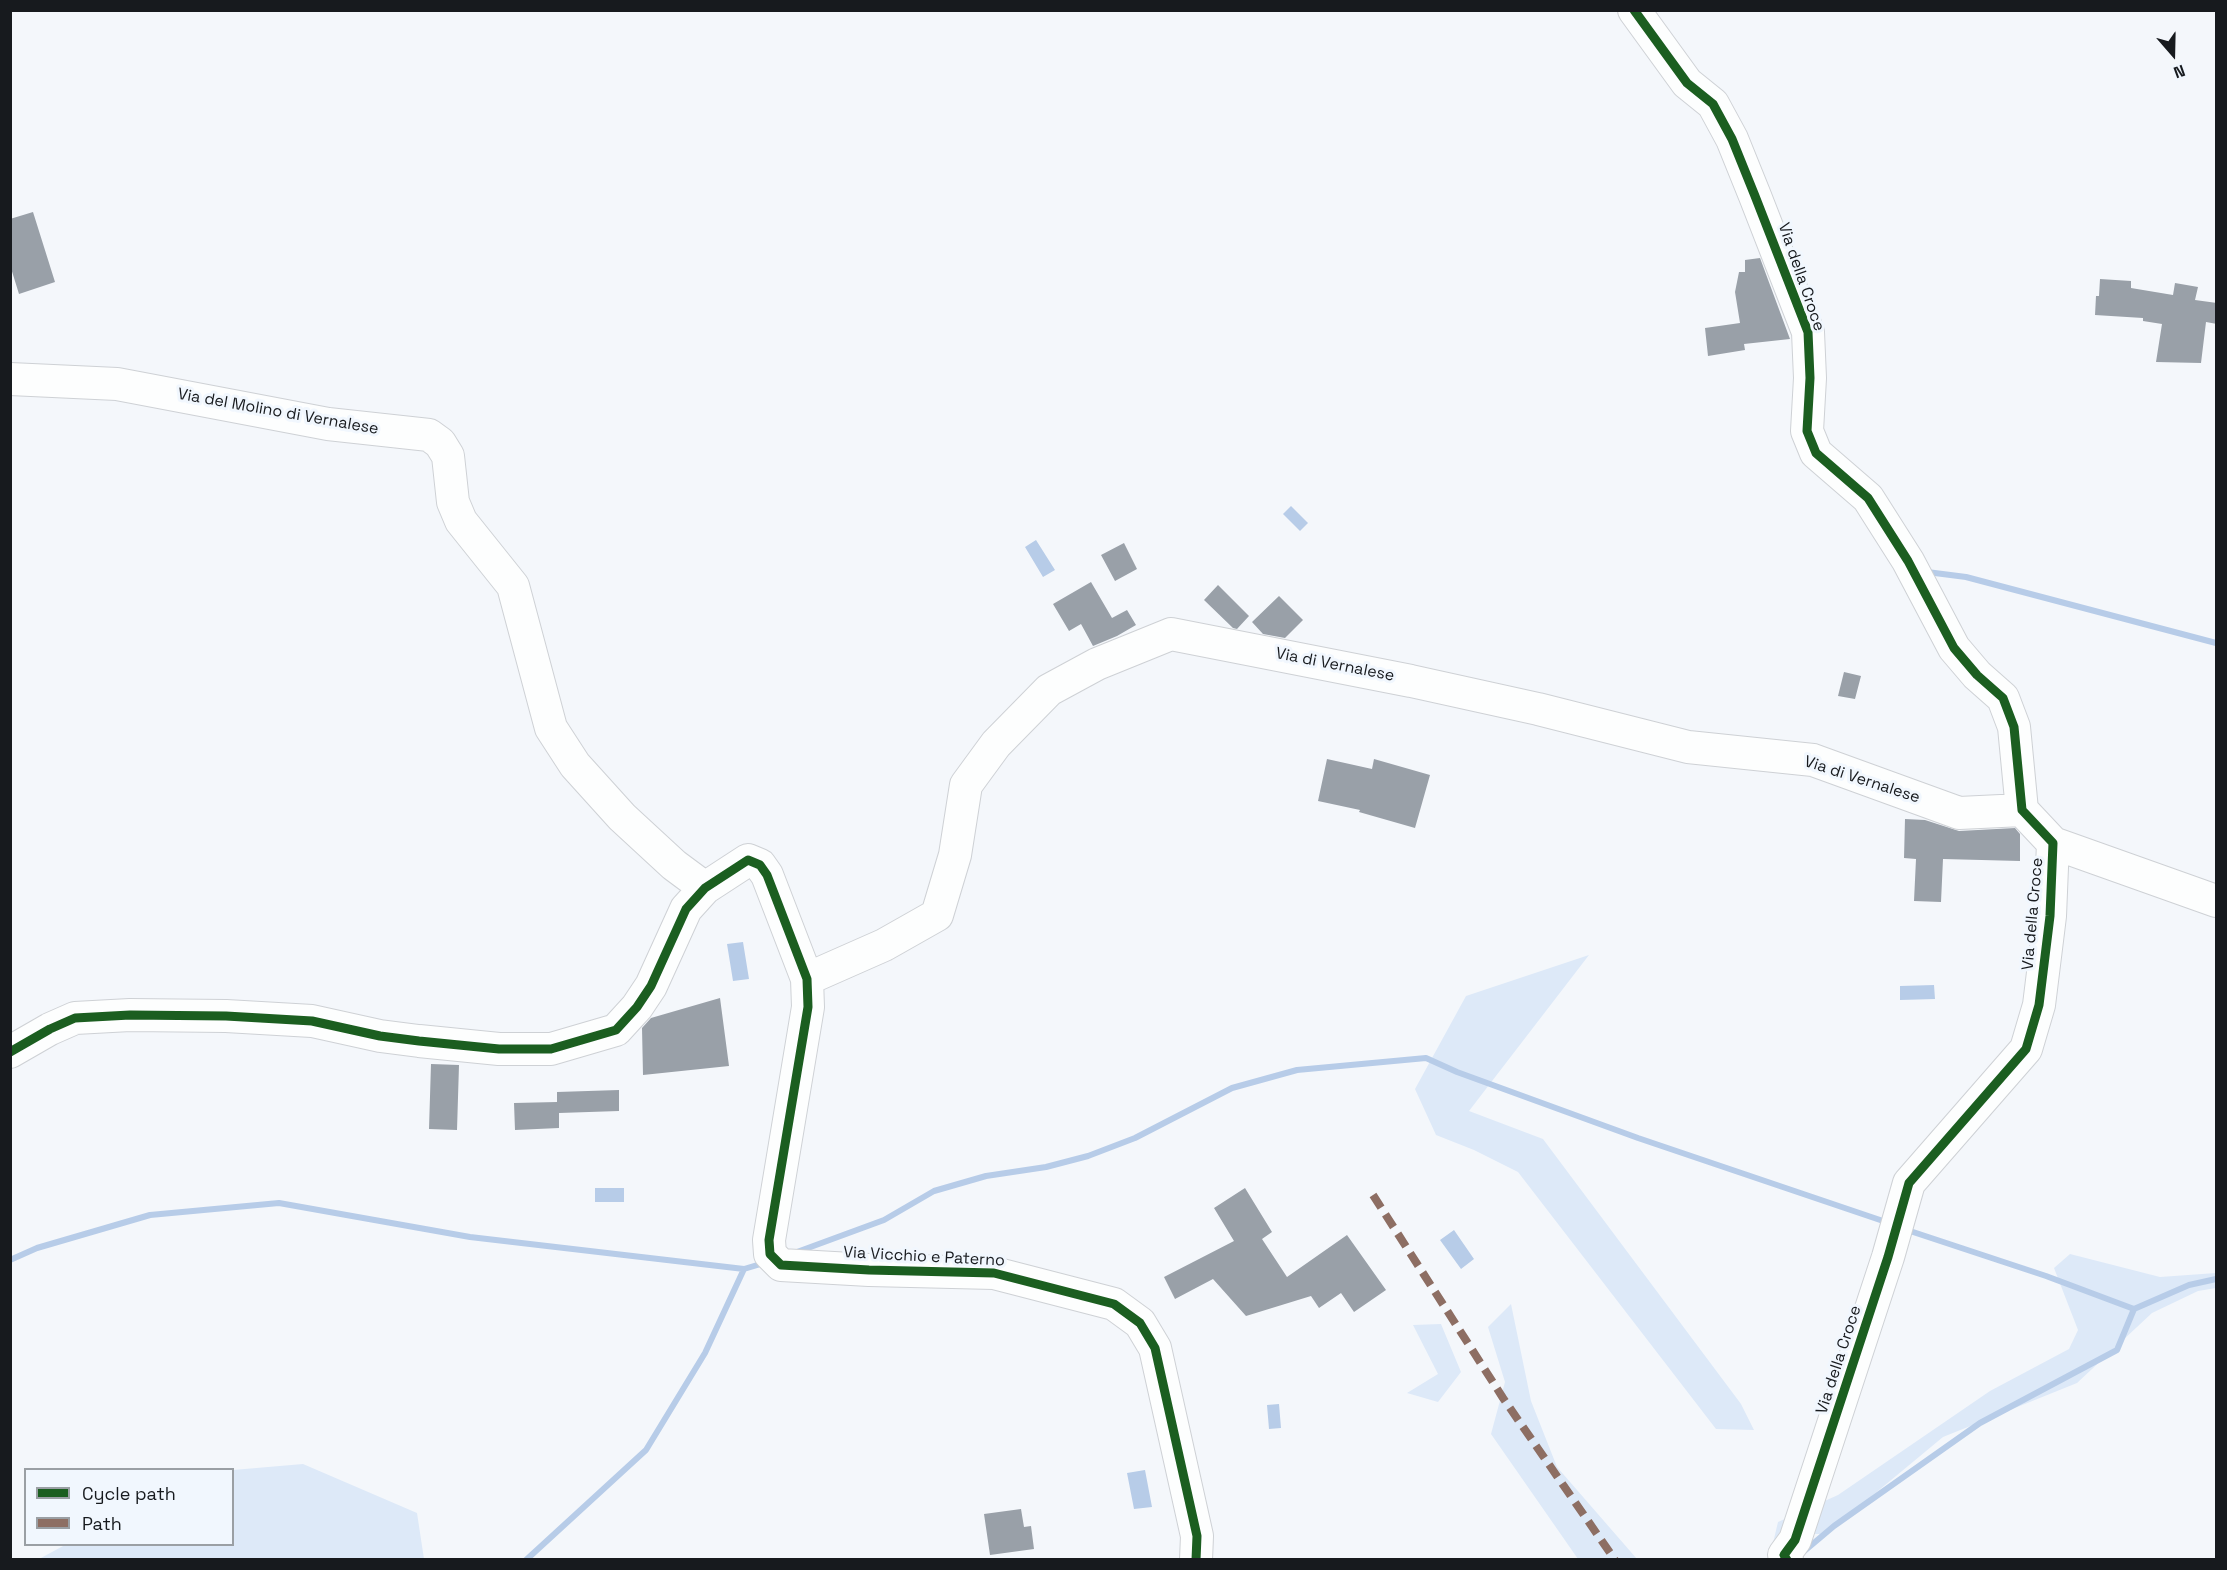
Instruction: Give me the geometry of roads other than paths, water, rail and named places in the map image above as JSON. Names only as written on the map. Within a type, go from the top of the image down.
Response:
[{"type":"street","name":"Via della Croce","points":[[1634,10],[1687,83],[1713,104],[1732,140],[1808,332],[1810,378],[1807,431],[1816,453],[1868,498],[1908,561],[1954,648],[1977,675],[2002,698],[2014,728],[2022,810],[2053,843],[2050,916],[2039,1005],[2026,1048],[1909,1183],[1888,1257],[1795,1540],[1784,1555],[1787,1560]]},
{"type":"street","name":"Via del Molino di Vernalese","points":[[10,379],[117,384],[328,424],[429,435],[440,443],[448,456],[453,502],[461,520],[513,586],[551,728],[575,765],[621,817],[674,865],[705,888]]},
{"type":"street","name":"Via di Vernalese","points":[[807,979],[884,945],[937,915],[955,855],[966,785],[996,744],[1049,690],[1097,664],[1172,634],[1411,681],[1538,709],[1688,747],[1813,760],[1959,813],[2022,810]]},
{"type":"street","points":[[2053,843],[2217,901]]},
{"type":"street","points":[[10,1052],[50,1029],[75,1018],[130,1015],[226,1016],[312,1021],[380,1036],[419,1041],[499,1049],[551,1049],[616,1030],[637,1007],[651,986],[686,909],[705,888],[748,860],[760,865],[767,875],[807,979]]},
{"type":"street","name":"Via Vicchio e Paterno","points":[[807,979],[808,1007],[769,1239],[770,1254],[781,1265],[869,1270],[994,1272],[1114,1304],[1140,1323],[1155,1348],[1197,1536],[1196,1560]]},
{"type":"water","points":[[1291,506],[1308,523],[1300,531],[1283,514]]},
{"type":"water","points":[[1036,540],[1055,570],[1043,577],[1025,547]]},
{"type":"water","points":[[743,942],[749,979],[733,981],[727,944]]},
{"type":"water","points":[[1934,985],[1935,999],[1900,1000],[1900,986]]},
{"type":"water","points":[[595,1188],[624,1188],[624,1202],[595,1202]]},
{"type":"water","points":[[1454,1230],[1474,1259],[1461,1269],[1440,1240]]},
{"type":"water","points":[[1279,1404],[1281,1428],[1269,1429],[1267,1405]]},
{"type":"water","points":[[1145,1470],[1152,1507],[1134,1509],[1127,1473]]},
{"type":"waterway","points":[[1927,572],[1966,577],[2216,643]]},
{"type":"waterway","points":[[797,1252],[884,1220],[934,1191],[986,1176],[1046,1167],[1088,1156],[1135,1138],[1232,1088],[1297,1070],[1426,1058],[1457,1072],[1638,1138],[1889,1223]]},
{"type":"waterway","points":[[10,1260],[37,1248],[150,1215],[279,1203],[470,1237],[744,1269],[764,1263]]},
{"type":"waterway","points":[[1904,1229],[2046,1276],[2134,1309],[2189,1285],[2216,1279]]},
{"type":"waterway","points":[[526,1560],[646,1450],[705,1353],[744,1269]]},
{"type":"waterway","points":[[1802,1553],[1834,1526],[1980,1423],[2117,1350],[2134,1309]]}]
